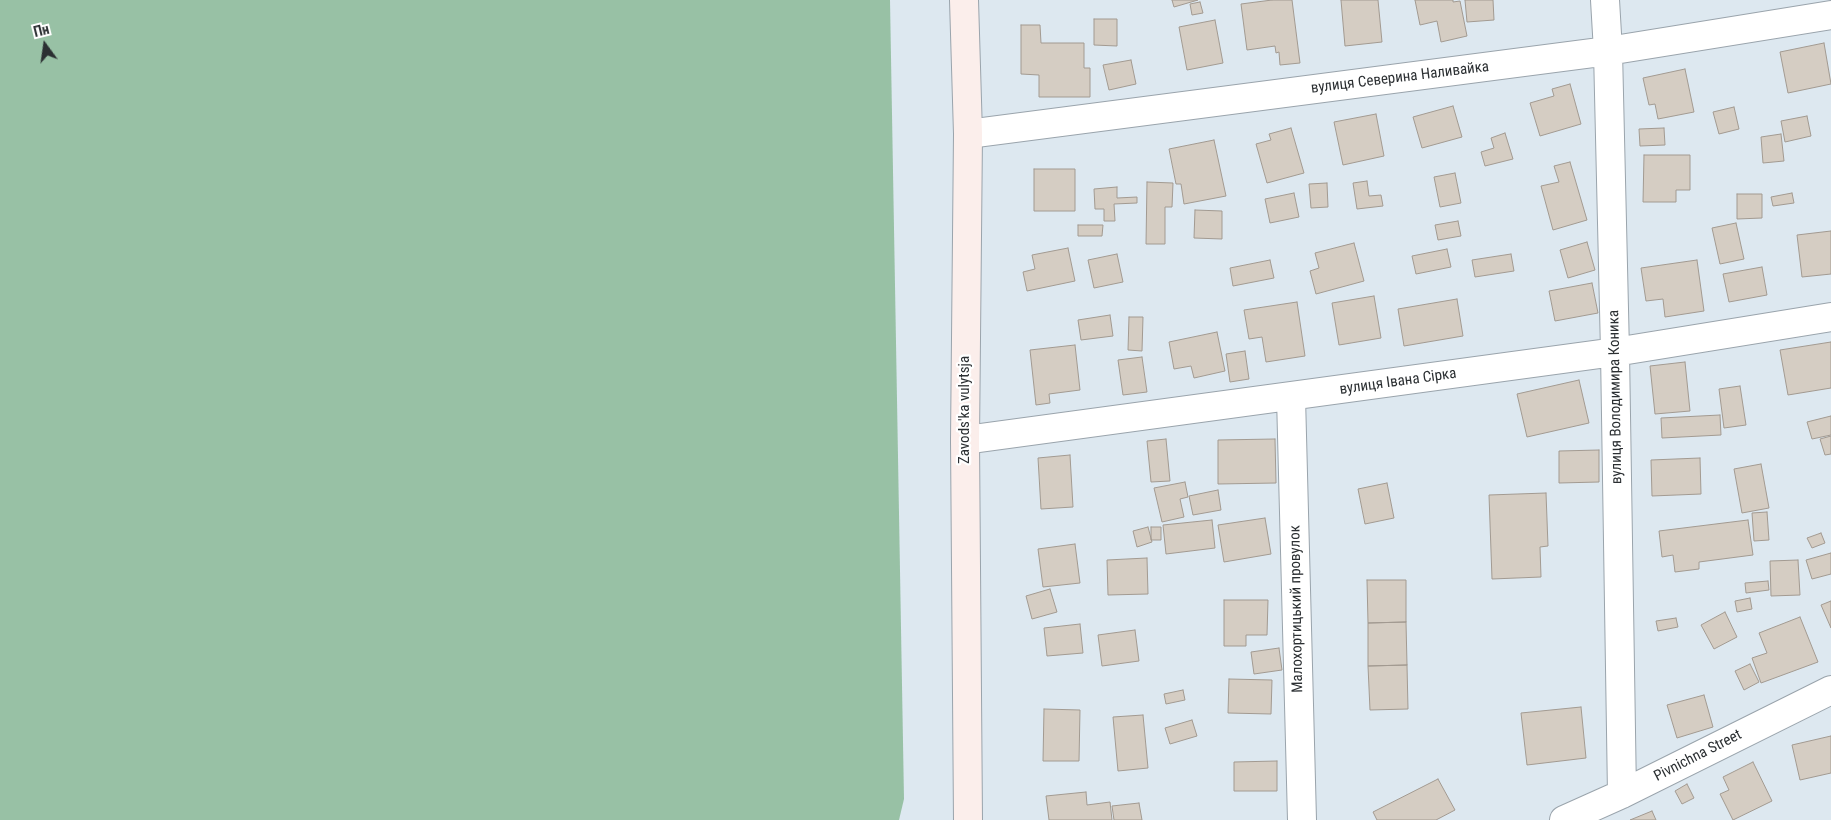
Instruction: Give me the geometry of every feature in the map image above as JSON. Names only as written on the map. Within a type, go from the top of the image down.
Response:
[{"type":"main road","name":"Zavods'ka vulytsja","points":[[964,0],[968,134],[965,440],[968,820]]},
{"type":"street","name":"вулиця Володимира Коника","points":[[1605,0],[1608,51],[1615,352],[1622,794]]},
{"type":"street","name":"вулиця Северина Наливайка","points":[[968,134],[1608,51],[1831,15]]},
{"type":"street","name":"вулиця Івана Сірка","points":[[965,440],[1615,352],[1831,317]]},
{"type":"street","name":"Малохортицький провулок","points":[[1291,397],[1302,820]]},
{"type":"street","name":"Pivnichna Street","points":[[1564,820],[1622,794],[1831,690]]},
{"type":"green space","points":[[0,0],[890,0],[904,799],[899,820],[0,820]]},
{"type":"building","points":[[1172,0],[1198,0],[1174,7]]},
{"type":"building","points":[[1272,0],[1292,0],[1300,63],[1280,65],[1279,52],[1276,53],[1275,46],[1247,50],[1241,4]]},
{"type":"building","points":[[1341,0],[1378,0],[1382,42],[1345,46]]},
{"type":"building","points":[[1415,0],[1460,1],[1467,36],[1441,42],[1437,21],[1420,25]]},
{"type":"building","points":[[1465,0],[1493,0],[1494,20],[1467,22]]},
{"type":"building","points":[[1200,2],[1203,13],[1192,15],[1190,4]]},
{"type":"building","points":[[1094,19],[1117,19],[1117,46],[1094,45]]},
{"type":"building","points":[[1215,20],[1223,63],[1187,70],[1179,27]]},
{"type":"building","points":[[1021,25],[1040,25],[1041,43],[1084,43],[1084,68],[1090,68],[1090,97],[1039,97],[1039,75],[1021,74]]},
{"type":"building","points":[[1824,43],[1831,84],[1788,93],[1780,52]]},
{"type":"building","points":[[1131,60],[1136,84],[1109,90],[1103,65]]},
{"type":"building","points":[[1685,69],[1694,112],[1658,119],[1655,104],[1649,105],[1643,78]]},
{"type":"building","points":[[1570,84],[1581,124],[1540,136],[1530,103],[1554,96],[1552,89]]},
{"type":"building","points":[[1453,106],[1462,137],[1422,148],[1413,117]]},
{"type":"building","points":[[1734,107],[1739,129],[1719,134],[1713,112]]},
{"type":"building","points":[[1376,114],[1384,156],[1343,165],[1334,122]]},
{"type":"building","points":[[1807,116],[1811,136],[1785,142],[1781,121]]},
{"type":"building","points":[[1291,128],[1304,173],[1267,183],[1256,144],[1271,140],[1269,134]]},
{"type":"building","points":[[1664,128],[1665,145],[1640,146],[1639,129]]},
{"type":"building","points":[[1505,133],[1513,159],[1485,166],[1481,152],[1494,148],[1491,138]]},
{"type":"building","points":[[1781,134],[1784,161],[1763,163],[1761,137]]},
{"type":"building","points":[[1214,140],[1226,196],[1184,204],[1181,184],[1176,184],[1169,149]]},
{"type":"building","points":[[1644,155],[1690,155],[1690,190],[1676,190],[1676,202],[1643,202]]},
{"type":"building","points":[[1570,162],[1587,220],[1553,230],[1541,186],[1559,182],[1554,166]]},
{"type":"building","points":[[1034,169],[1075,169],[1075,211],[1034,211]]},
{"type":"building","points":[[1455,173],[1461,203],[1440,207],[1434,177]]},
{"type":"building","points":[[1367,181],[1369,196],[1381,195],[1383,206],[1357,209],[1353,183]]},
{"type":"building","points":[[1147,182],[1173,183],[1172,207],[1165,207],[1165,244],[1146,244]]},
{"type":"building","points":[[1327,183],[1328,207],[1311,208],[1309,184]]},
{"type":"building","points":[[1117,187],[1117,198],[1137,197],[1137,203],[1114,204],[1115,221],[1104,221],[1104,209],[1095,209],[1094,189]]},
{"type":"building","points":[[1294,193],[1299,217],[1270,223],[1265,199]]},
{"type":"building","points":[[1792,193],[1794,203],[1773,206],[1771,197]]},
{"type":"building","points":[[1737,194],[1762,194],[1762,218],[1737,219]]},
{"type":"building","points":[[1195,210],[1222,211],[1222,239],[1194,238]]},
{"type":"building","points":[[1458,221],[1461,236],[1438,240],[1435,225]]},
{"type":"building","points":[[1736,223],[1744,259],[1720,264],[1712,228]]},
{"type":"building","points":[[1078,225],[1103,225],[1102,236],[1078,236]]},
{"type":"building","points":[[1831,231],[1831,274],[1802,277],[1797,235]]},
{"type":"building","points":[[1587,242],[1595,270],[1568,278],[1560,250]]},
{"type":"building","points":[[1354,243],[1364,281],[1316,294],[1310,271],[1319,268],[1315,253]]},
{"type":"building","points":[[1068,248],[1075,281],[1027,291],[1023,272],[1035,269],[1032,255]]},
{"type":"building","points":[[1447,249],[1451,267],[1416,274],[1412,256]]},
{"type":"building","points":[[1117,254],[1123,282],[1094,288],[1088,260]]},
{"type":"building","points":[[1511,254],[1514,271],[1475,277],[1472,260]]},
{"type":"building","points":[[1270,260],[1274,278],[1233,286],[1230,268]]},
{"type":"building","points":[[1697,260],[1704,311],[1665,317],[1663,299],[1646,301],[1641,268]]},
{"type":"building","points":[[1762,267],[1767,295],[1729,302],[1723,274]]},
{"type":"building","points":[[1592,283],[1598,313],[1555,321],[1549,291]]},
{"type":"building","points":[[1374,296],[1381,338],[1339,345],[1332,303]]},
{"type":"building","points":[[1457,299],[1463,336],[1404,346],[1398,309]]},
{"type":"building","points":[[1297,302],[1305,356],[1266,362],[1262,337],[1249,339],[1244,310]]},
{"type":"building","points":[[1110,315],[1113,336],[1081,340],[1078,320]]},
{"type":"building","points":[[1129,317],[1143,317],[1142,351],[1128,350]]},
{"type":"building","points":[[1217,332],[1225,371],[1194,378],[1191,366],[1174,369],[1169,342]]},
{"type":"building","points":[[1831,342],[1831,388],[1788,395],[1780,350]]},
{"type":"building","points":[[1075,345],[1080,390],[1049,394],[1050,403],[1036,405],[1030,350]]},
{"type":"building","points":[[1245,351],[1249,379],[1230,382],[1226,354]]},
{"type":"building","points":[[1142,357],[1147,392],[1123,395],[1118,360]]},
{"type":"building","points":[[1685,362],[1690,411],[1655,414],[1650,366]]},
{"type":"building","points":[[1579,380],[1589,423],[1527,437],[1517,394]]},
{"type":"building","points":[[1740,386],[1746,425],[1724,428],[1719,389]]},
{"type":"building","points":[[1720,415],[1721,435],[1662,438],[1661,418]]},
{"type":"building","points":[[1831,416],[1831,435],[1812,439],[1807,422]]},
{"type":"building","points":[[1831,436],[1831,454],[1825,455],[1820,439]]},
{"type":"building","points":[[1166,439],[1170,481],[1151,482],[1147,441]]},
{"type":"building","points":[[1275,439],[1276,483],[1218,484],[1218,440]]},
{"type":"building","points":[[1599,450],[1599,482],[1559,483],[1559,451]]},
{"type":"building","points":[[1070,455],[1073,507],[1041,509],[1038,458]]},
{"type":"building","points":[[1700,458],[1701,494],[1652,496],[1651,460]]},
{"type":"building","points":[[1761,464],[1769,508],[1742,513],[1734,469]]},
{"type":"building","points":[[1185,482],[1188,497],[1180,499],[1184,517],[1162,522],[1154,488]]},
{"type":"building","points":[[1387,483],[1394,518],[1365,524],[1358,489]]},
{"type":"building","points":[[1218,490],[1221,510],[1193,515],[1189,496]]},
{"type":"building","points":[[1546,493],[1548,546],[1540,547],[1541,577],[1492,579],[1489,495]]},
{"type":"building","points":[[1767,512],[1769,540],[1754,541],[1752,513]]},
{"type":"building","points":[[1265,518],[1271,554],[1224,562],[1218,525]]},
{"type":"building","points":[[1212,520],[1215,548],[1166,554],[1163,525]]},
{"type":"building","points":[[1748,520],[1753,555],[1699,562],[1699,569],[1675,572],[1673,555],[1662,557],[1659,531]]},
{"type":"building","points":[[1148,527],[1152,542],[1137,547],[1133,531]]},
{"type":"building","points":[[1151,527],[1161,527],[1161,540],[1151,540]]},
{"type":"building","points":[[1821,533],[1825,543],[1812,548],[1807,538]]},
{"type":"building","points":[[1075,544],[1080,583],[1043,587],[1038,549]]},
{"type":"building","points":[[1831,553],[1831,574],[1812,579],[1806,560]]},
{"type":"building","points":[[1147,558],[1148,594],[1108,595],[1107,560]]},
{"type":"building","points":[[1798,560],[1800,595],[1771,596],[1770,561]]},
{"type":"building","points":[[1367,580],[1406,580],[1406,622],[1368,623]]},
{"type":"building","points":[[1768,581],[1769,590],[1746,593],[1745,583]]},
{"type":"building","points":[[1050,589],[1057,612],[1032,619],[1026,596]]},
{"type":"building","points":[[1750,598],[1752,609],[1737,612],[1735,601]]},
{"type":"building","points":[[1224,600],[1268,600],[1267,635],[1246,635],[1246,646],[1224,646]]},
{"type":"building","points":[[1831,601],[1831,628],[1821,605]]},
{"type":"building","points":[[1725,612],[1737,637],[1714,649],[1701,625]]},
{"type":"building","points":[[1800,617],[1818,662],[1761,683],[1752,658],[1767,653],[1759,633]]},
{"type":"building","points":[[1676,618],[1678,627],[1658,631],[1656,621]]},
{"type":"building","points":[[1406,622],[1407,665],[1368,666],[1368,623]]},
{"type":"building","points":[[1080,624],[1083,653],[1047,656],[1044,628]]},
{"type":"building","points":[[1135,630],[1139,661],[1102,666],[1098,635]]},
{"type":"building","points":[[1279,648],[1282,670],[1254,674],[1251,652]]},
{"type":"building","points":[[1750,664],[1759,682],[1744,690],[1735,671]]},
{"type":"building","points":[[1407,665],[1408,709],[1370,710],[1368,666]]},
{"type":"building","points":[[1229,679],[1272,680],[1271,714],[1228,713]]},
{"type":"building","points":[[1183,690],[1185,700],[1166,704],[1164,694]]},
{"type":"building","points":[[1704,695],[1713,727],[1677,738],[1667,705]]},
{"type":"building","points":[[1581,707],[1586,758],[1527,765],[1521,713]]},
{"type":"building","points":[[1044,709],[1080,710],[1079,761],[1043,761]]},
{"type":"building","points":[[1143,715],[1148,768],[1118,771],[1113,717]]},
{"type":"building","points":[[1192,720],[1197,736],[1170,744],[1165,728]]},
{"type":"building","points":[[1831,736],[1831,773],[1800,780],[1792,745]]},
{"type":"building","points":[[1277,761],[1277,791],[1234,791],[1234,762]]},
{"type":"building","points":[[1753,762],[1772,801],[1733,820],[1720,794],[1729,790],[1723,777]]},
{"type":"building","points":[[1438,779],[1455,810],[1436,820],[1377,820],[1373,812]]},
{"type":"building","points":[[1687,784],[1694,798],[1682,804],[1675,791]]},
{"type":"building","points":[[1086,792],[1087,805],[1110,802],[1112,820],[1049,820],[1046,796]]},
{"type":"building","points":[[1139,803],[1142,820],[1114,820],[1112,806]]},
{"type":"building","points":[[1652,811],[1656,820],[1630,820]]}]
